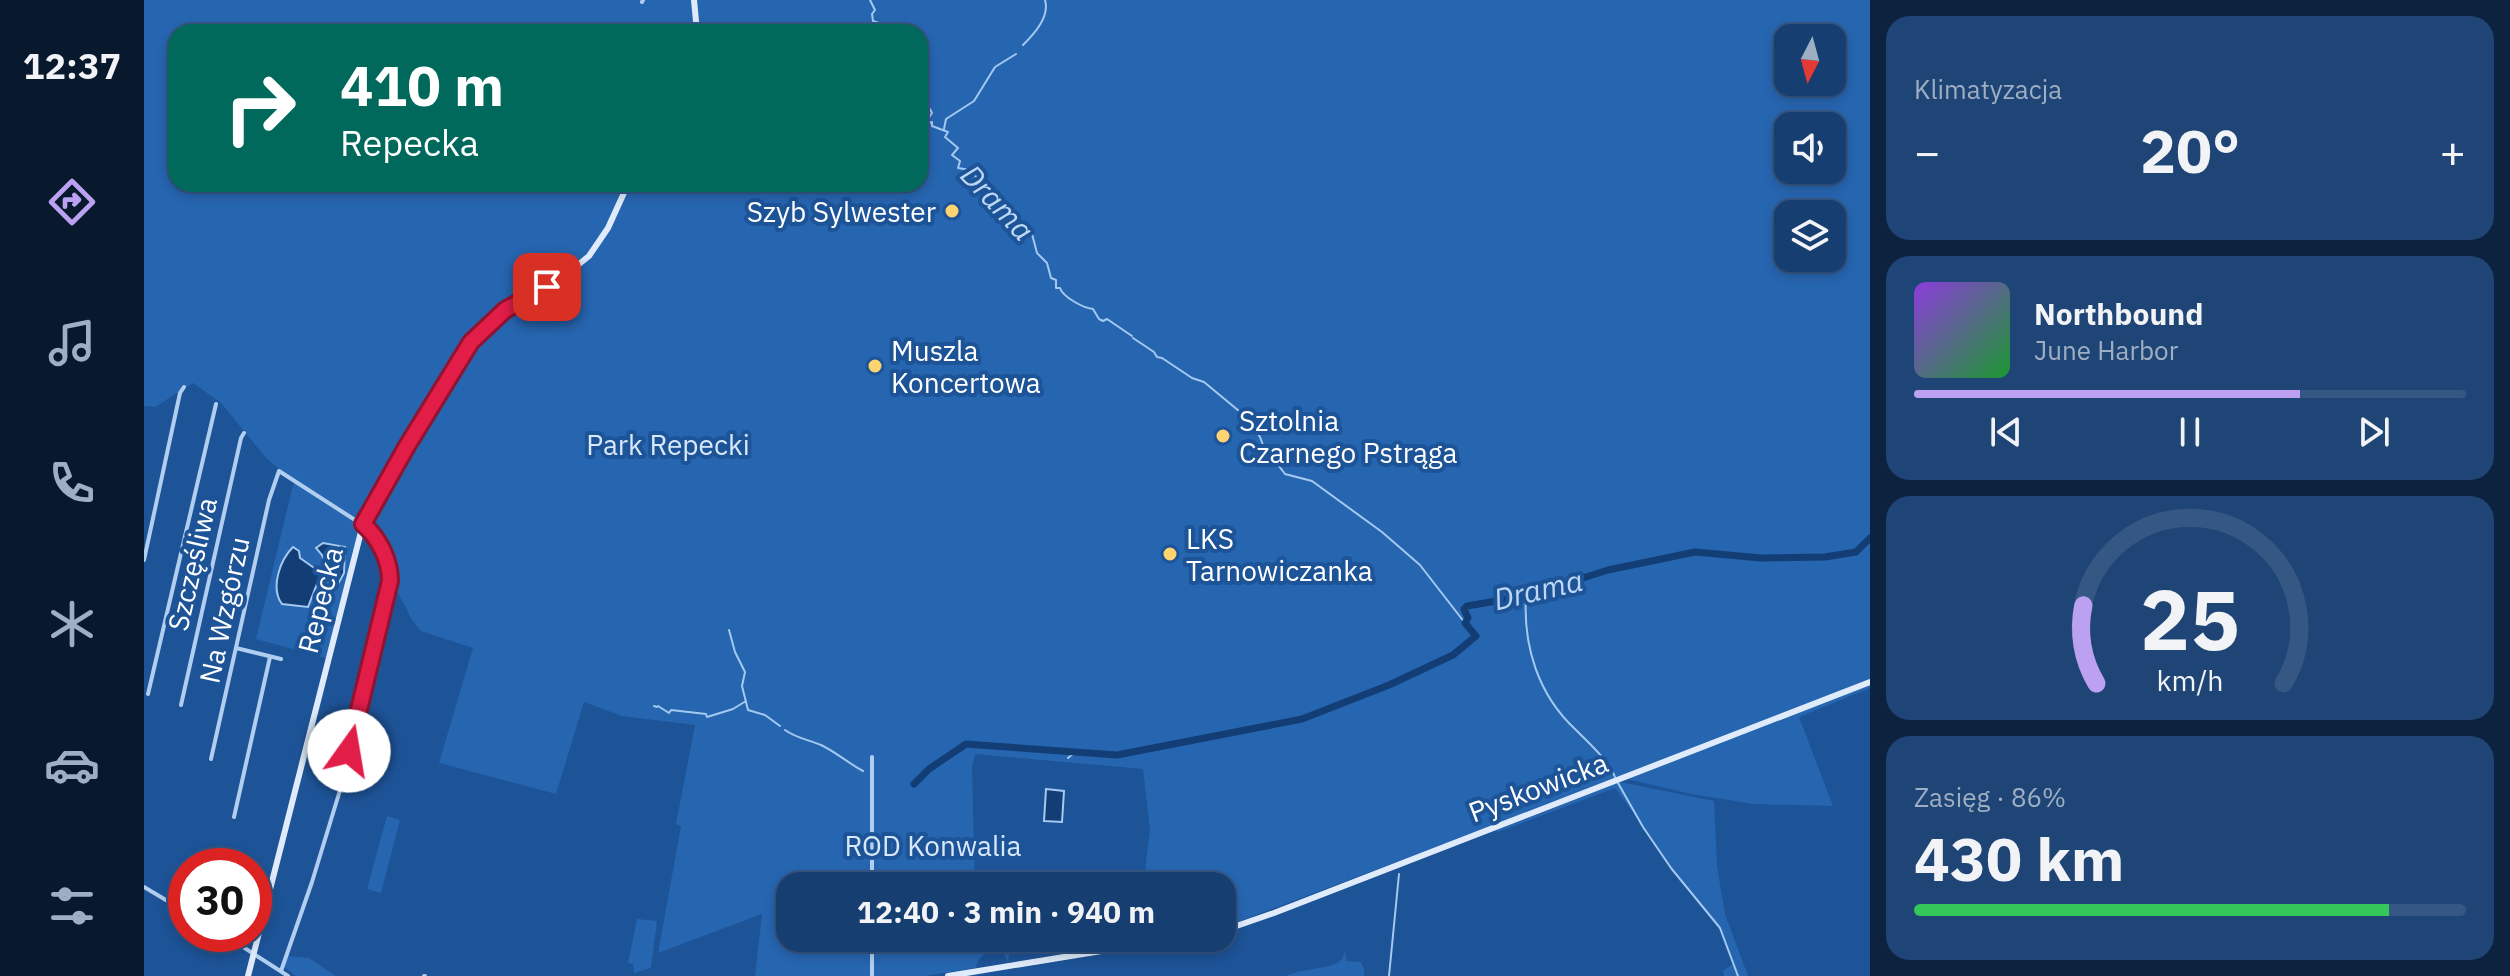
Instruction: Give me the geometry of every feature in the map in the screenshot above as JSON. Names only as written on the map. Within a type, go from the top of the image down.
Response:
[{"type":"street","points":[[694,0],[696,24]]},
{"type":"street","name":"Repecka","points":[[272,881],[363,524],[471,342],[505,310],[563,277],[589,256],[603,238],[624,192]]},
{"type":"street","points":[[144,560],[180,393],[184,387]]},
{"type":"street","points":[[148,694],[216,404]]},
{"type":"street","name":"Szczęśliwa","points":[[181,705],[244,433]]},
{"type":"street","name":"Na Wzgórzu","points":[[211,759],[269,500],[279,471],[301,488],[363,524]]},
{"type":"street","points":[[281,971],[303,912],[341,787],[390,581],[380,544],[363,524]]},
{"type":"street","points":[[236,648],[281,659]]},
{"type":"street","points":[[234,817],[270,657]]},
{"type":"street","name":"Pyskowicka","points":[[1236,926],[1870,682]]},
{"type":"street","points":[[872,757],[872,872]]},
{"type":"street","points":[[144,887],[168,901]]},
{"type":"street","points":[[254,952],[288,976]]},
{"type":"street","name":"Repecka","points":[[248,976],[254,952]]},
{"type":"street","points":[[872,952],[872,976]]},
{"type":"street","points":[[948,976],[1095,952]]},
{"type":"green space","points":[[144,0],[1870,0],[1870,679],[1236,923],[1236,872],[1145,872],[1150,829],[1143,769],[975,754],[972,767],[975,872],[776,872],[776,952],[988,952],[975,968],[925,976],[755,976],[762,914],[658,953],[681,826],[676,824],[695,725],[622,716],[584,702],[556,794],[439,763],[473,648],[421,631],[396,589],[377,536],[362,520],[326,658],[256,639],[295,482],[267,459],[221,403],[193,383],[155,407],[144,406]]},
{"type":"green space","points":[[1870,684],[1870,688],[1799,717],[1833,806],[1754,804],[1627,779]]},
{"type":"green space","points":[[1620,782],[1714,801],[1717,866],[1725,914],[1748,976],[1724,976],[1723,971],[1734,963],[1720,928],[1669,866],[1615,788],[1495,831]]},
{"type":"green space","points":[[387,816],[400,820],[381,893],[367,889]]},
{"type":"green space","points":[[637,919],[657,921],[651,968],[634,973],[633,964],[628,963]]},
{"type":"green space","points":[[1345,951],[1346,961],[1361,962],[1364,976],[1286,976],[1339,962]]},
{"type":"green space","points":[[288,956],[309,958],[336,976],[296,976],[284,967]]},
{"type":"shaded area","points":[[323,543],[345,547],[344,573],[338,584],[317,584],[308,607],[282,604],[277,582],[288,553],[293,547],[299,551],[300,558],[317,570],[323,569],[326,564],[316,548]]},
{"type":"shaded area","points":[[1046,789],[1064,791],[1062,822],[1044,821]]},
{"type":"waterway","name":"Drama","points":[[870,0],[875,10],[873,21],[879,24]]},
{"type":"waterway","points":[[1023,45],[1043,19],[1045,0]]},
{"type":"waterway","points":[[944,129],[946,119],[974,101],[995,67],[1016,54]]},
{"type":"waterway","name":"Drama","points":[[928,109],[932,113],[928,119]]},
{"type":"waterway","name":"Drama","points":[[928,123],[932,122],[932,126],[948,132],[945,137],[958,148],[952,155],[960,161],[958,168],[970,170],[998,203],[1004,204],[1008,212],[1013,212],[1012,216],[1032,234],[1037,253],[1047,263],[1051,278],[1056,280],[1056,288],[1060,288],[1074,302],[1093,309],[1099,319],[1107,319],[1132,336]]},
{"type":"waterway","name":"Drama","points":[[1133,338],[1157,357],[1204,382],[1239,411],[1285,474],[1312,481],[1382,532],[1420,565],[1465,623]]},
{"type":"waterway","points":[[914,784],[929,769],[966,744],[1117,755],[1302,719],[1389,685],[1453,655],[1476,636],[1465,623],[1468,618],[1464,609],[1467,606],[1526,596],[1608,570],[1695,552],[1761,558],[1825,557],[1856,552],[1870,538]]},
{"type":"waterway","points":[[1526,596],[1530,651],[1543,685],[1563,716],[1603,758],[1615,777]]},
{"type":"waterway","points":[[729,630],[745,672],[742,686],[748,710],[765,715],[780,726]]},
{"type":"waterway","points":[[658,706],[669,713],[671,710],[706,714],[707,717],[733,709],[746,701]]},
{"type":"waterway","points":[[785,730],[826,748],[863,771]]},
{"type":"waterway","points":[[1068,758],[1074,753]]},
{"type":"waterway","points":[[1618,783],[1671,868],[1720,928],[1738,976]]},
{"type":"waterway","points":[[1389,976],[1399,874]]},
{"type":"place","name":"Szyb Sylwester","points":[[952,211]]},
{"type":"place","name":"Muszla Koncertowa","points":[[875,366]]},
{"type":"place","name":"Sztolnia Czarnego Pstrąga","points":[[1223,436]]},
{"type":"place","name":"LKS Tarnowiczanka","points":[[1170,554]]},
{"type":"route","points":[[349,751],[390,581],[380,544],[363,524],[471,342],[505,310],[547,287]]},
{"type":"park label","name":"Park Repecki","points":[[668,444]]},
{"type":"park label","name":"ROD Konwalia","points":[[933,845]]}]
